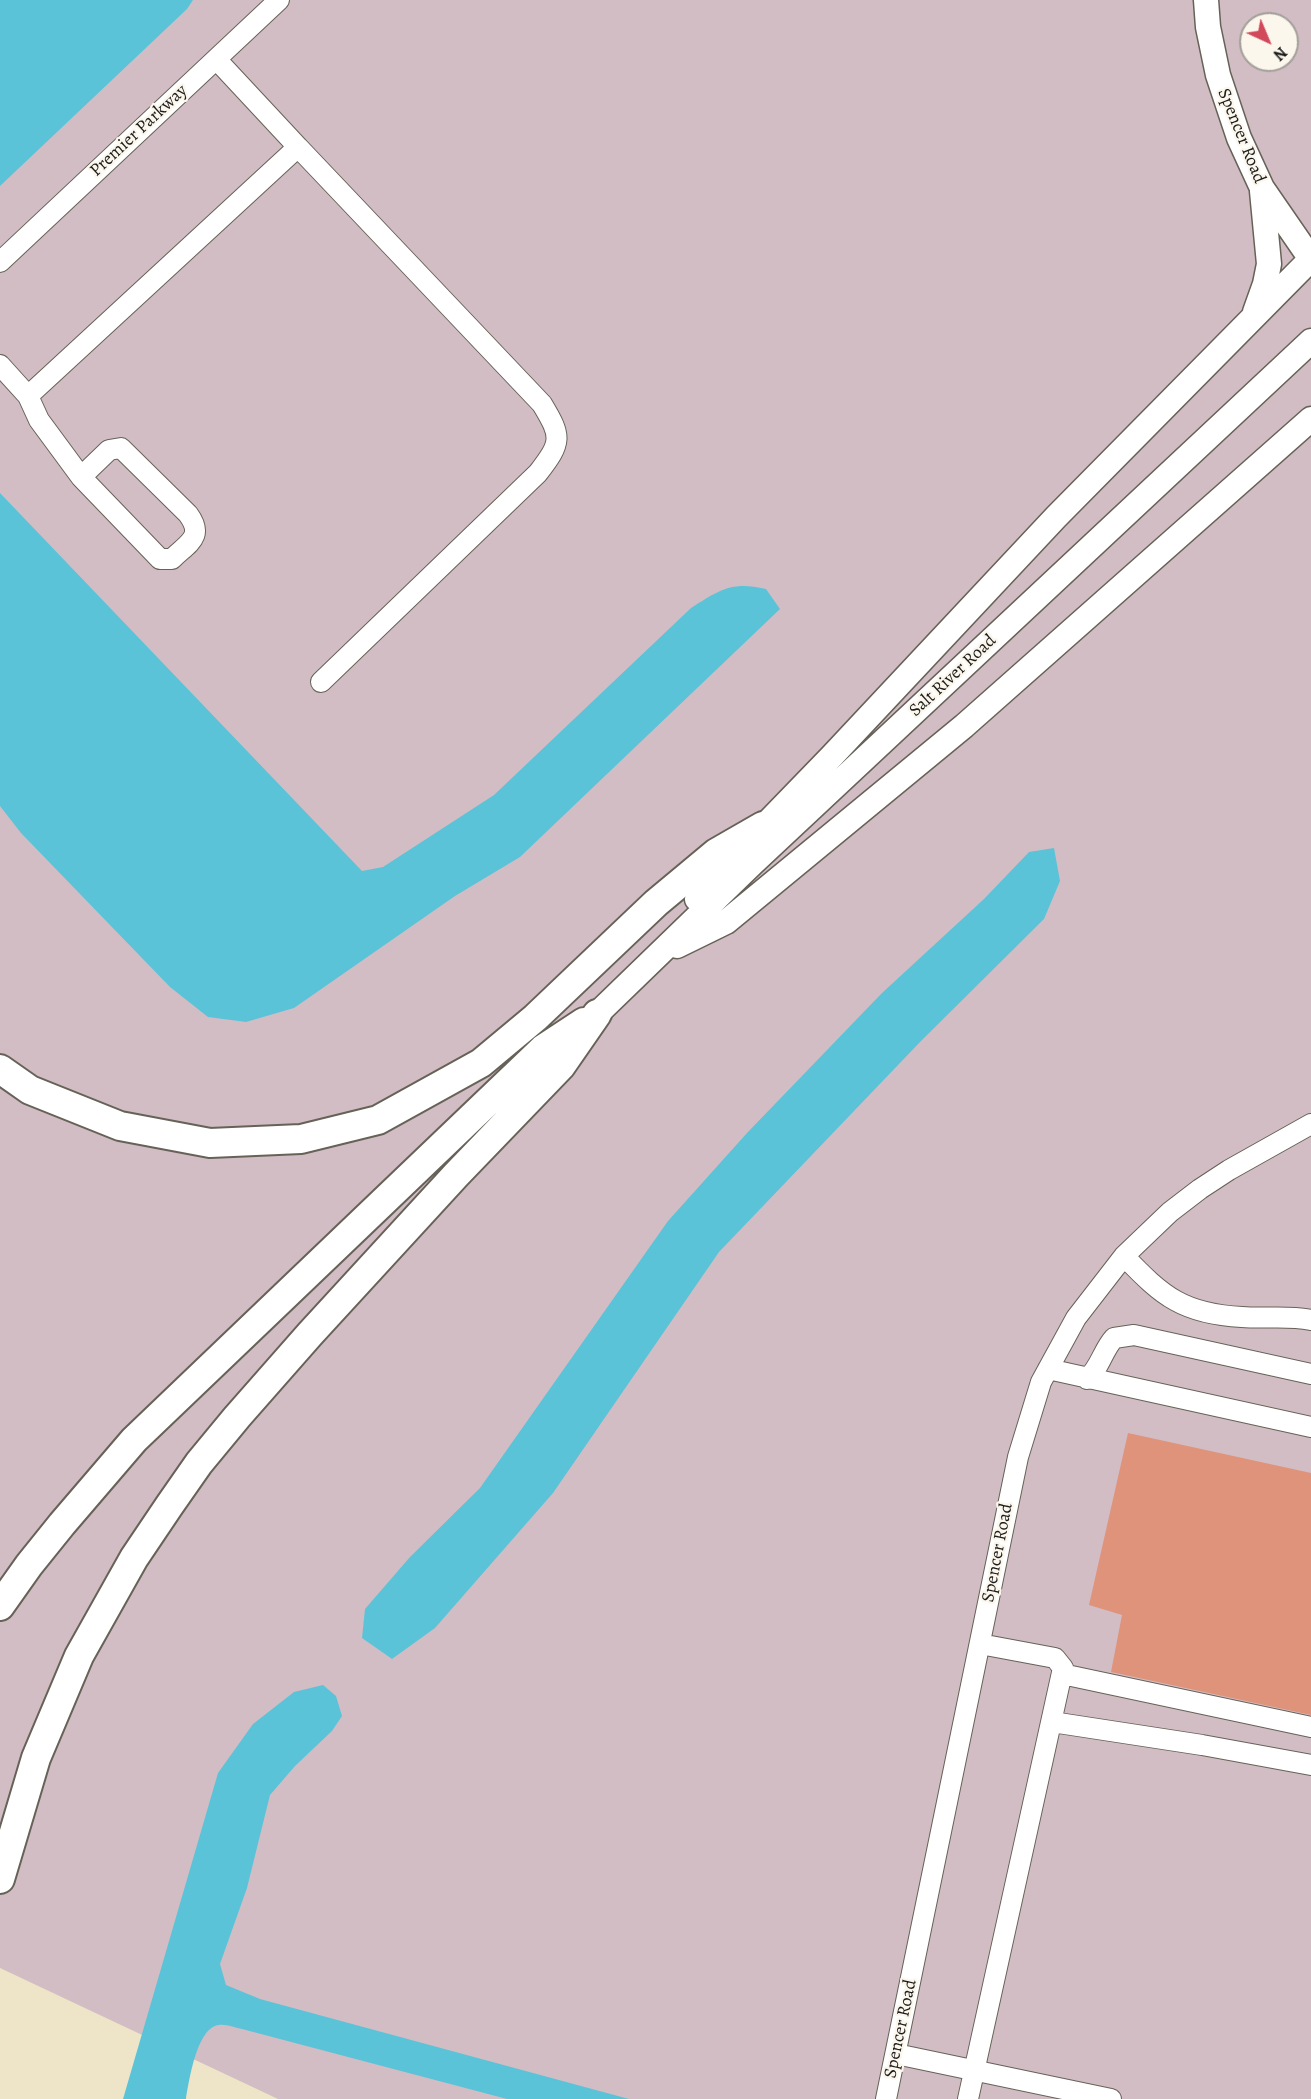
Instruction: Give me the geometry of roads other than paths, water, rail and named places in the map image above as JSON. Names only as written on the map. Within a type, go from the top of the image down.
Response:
[{"type":"highway","points":[[0,1069],[30,1090],[120,1126],[210,1143],[301,1139],[378,1120],[481,1063],[536,1018],[657,903],[716,853],[763,826]]},
{"type":"highway","points":[[0,1606],[96,1482],[168,1406],[543,1049],[597,1014]]},
{"type":"highway","points":[[0,1879],[36,1758],[75,1666],[107,1604],[169,1506],[199,1463],[284,1364],[456,1175],[561,1066],[597,1014]]},
{"type":"main road","name":"Spencer Road","points":[[1206,0],[1208,27],[1227,105],[1262,188],[1311,258]]},
{"type":"main road","points":[[1252,320],[1265,284],[1269,264],[1262,188]]},
{"type":"main road","points":[[656,957],[709,883],[832,756],[1056,517],[1311,258]]},
{"type":"main road","name":"Salt River Road","points":[[597,1014],[753,863],[1311,341]]},
{"type":"main road","points":[[656,957],[726,922],[776,882],[964,726],[1311,419]]},
{"type":"street","name":"Premier Parkway","points":[[0,262],[279,0]]},
{"type":"street","points":[[216,59],[542,404],[553,422],[557,436],[554,452],[538,472],[321,682]]},
{"type":"street","points":[[28,396],[298,147]]},
{"type":"street","points":[[0,365],[28,396],[39,420],[81,477],[160,559],[172,559],[197,531],[188,514],[121,448],[109,450],[81,477]]},
{"type":"street","name":"Spencer Road","points":[[886,2099],[1018,1457],[1041,1382],[1076,1318],[1124,1256],[1170,1212],[1229,1170],[1311,1125]]},
{"type":"street","points":[[1124,1256],[1165,1295],[1189,1308],[1242,1317],[1291,1316],[1311,1320]]},
{"type":"street","points":[[1087,1379],[1093,1374],[1106,1346],[1114,1338],[1134,1335],[1311,1374]]},
{"type":"street","points":[[1048,1369],[1311,1427]]},
{"type":"street","points":[[968,2099],[1063,1668],[1055,1658],[980,1644]]},
{"type":"street","points":[[1062,1674],[1311,1727]]},
{"type":"street","points":[[1052,1722],[1202,1744],[1311,1766]]},
{"type":"street","points":[[896,2054],[973,2072],[1111,2099]]},
{"type":"water","points":[[0,0],[193,0],[187,9],[0,186]]},
{"type":"water","points":[[0,493],[362,871],[383,867],[494,795],[691,608],[718,592],[744,586],[766,589],[780,609],[520,857],[455,896],[294,1008],[246,1022],[208,1017],[170,987],[21,833],[0,806]]},
{"type":"water","points":[[1054,848],[1060,881],[1044,919],[921,1041],[719,1252],[553,1493],[435,1628],[392,1659],[362,1638],[365,1609],[410,1557],[480,1488],[668,1221],[747,1133],[882,993],[984,899],[1029,852]]},
{"type":"water","points":[[323,1685],[336,1696],[342,1716],[332,1731],[295,1766],[270,1795],[247,1888],[220,1964],[226,1985],[260,1999],[629,2099],[507,2099],[242,2029],[219,2025],[211,2028],[205,2035],[195,2056],[186,2099],[123,2099],[218,1773],[253,1724],[294,1692]]}]
